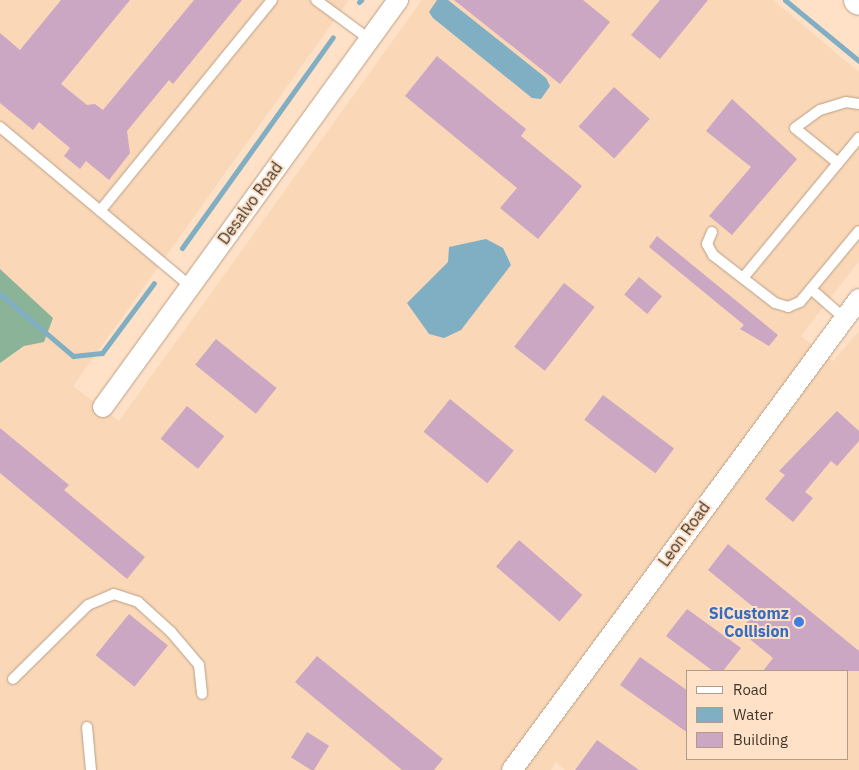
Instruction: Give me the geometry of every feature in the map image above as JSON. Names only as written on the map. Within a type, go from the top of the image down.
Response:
[{"type":"street","name":"Desalvo Road","points":[[103,407],[398,0]]},
{"type":"street","name":"Leon Road","points":[[512,770],[859,299]]},
{"type":"lane","points":[[100,211],[272,0]]},
{"type":"lane","points":[[316,0],[369,39]]},
{"type":"lane","points":[[838,164],[795,128],[820,110],[846,102],[859,104]]},
{"type":"lane","points":[[0,128],[190,286]]},
{"type":"lane","points":[[743,278],[859,138]]},
{"type":"lane","points":[[712,232],[708,244],[713,255],[775,303],[788,306],[811,289],[859,231]]},
{"type":"lane","points":[[811,289],[844,318]]},
{"type":"lane","points":[[13,679],[81,611],[114,594],[138,602],[171,632],[199,665],[202,694]]},
{"type":"lane","points":[[87,727],[91,770]]},
{"type":"shaded area","points":[[0,0],[349,0],[73,386],[119,421],[422,0],[773,0],[859,72],[859,261],[801,336],[833,361],[859,331],[859,770],[565,770],[556,762],[551,770],[0,770],[0,362],[24,346],[0,327]]},
{"type":"green space","points":[[0,269],[53,318],[44,342],[24,346],[0,363]]},
{"type":"water","points":[[437,0],[448,0],[546,78],[550,86],[541,99],[532,98],[433,18],[429,12]]},
{"type":"water","points":[[486,239],[503,248],[511,265],[461,330],[444,338],[429,334],[407,303],[448,262],[449,247]]},
{"type":"building","points":[[61,0],[130,0],[61,84],[87,105],[95,104],[103,110],[194,0],[242,0],[173,84],[169,80],[127,131],[130,153],[109,180],[86,161],[80,169],[64,156],[70,148],[39,122],[33,130],[0,103],[0,33],[20,50]]},
{"type":"building","points":[[454,0],[583,0],[610,22],[560,84]]},
{"type":"building","points":[[660,0],[708,0],[660,59],[631,35]]},
{"type":"building","points":[[437,56],[526,129],[521,136],[582,186],[538,239],[500,208],[517,188],[405,96]]},
{"type":"building","points":[[614,87],[650,119],[614,159],[579,126]]},
{"type":"building","points":[[732,99],[797,159],[732,235],[709,216],[751,167],[706,131]]},
{"type":"building","points":[[657,236],[778,335],[769,346],[740,329],[744,325],[649,247]]},
{"type":"building","points":[[639,277],[662,296],[647,314],[624,295]]},
{"type":"building","points":[[564,283],[595,307],[545,371],[514,347]]},
{"type":"building","points":[[216,339],[277,388],[256,414],[195,365]]},
{"type":"building","points":[[603,395],[674,449],[655,473],[584,420]]},
{"type":"building","points":[[450,399],[514,451],[487,483],[424,432]]},
{"type":"building","points":[[187,406],[224,436],[198,469],[161,439]]},
{"type":"building","points":[[837,411],[859,431],[859,441],[837,466],[831,461],[805,492],[813,498],[793,522],[765,499],[785,475],[779,471]]},
{"type":"building","points":[[0,428],[69,485],[64,490],[145,557],[127,579],[0,473]]},
{"type":"building","points":[[519,540],[582,595],[559,622],[496,566]]},
{"type":"building","points":[[728,544],[859,651],[859,671],[764,670],[773,658],[740,631],[757,610],[708,570]]},
{"type":"building","points":[[687,609],[741,648],[724,670],[712,670],[666,636]]},
{"type":"building","points":[[129,614],[168,645],[135,687],[96,655]]},
{"type":"building","points":[[317,656],[443,759],[434,770],[402,770],[295,682]]},
{"type":"building","points":[[640,657],[686,690],[686,732],[620,685]]},
{"type":"building","points":[[307,732],[329,746],[314,770],[291,757]]},
{"type":"building","points":[[597,740],[639,770],[575,770]]},
{"type":"waterway","points":[[785,0],[859,61]]},
{"type":"waterway","points":[[182,248],[333,37]]},
{"type":"waterway","points":[[0,294],[73,356],[102,353],[154,283]]},
{"type":"place","name":"SiCustomz Collision","points":[[799,622]]}]
